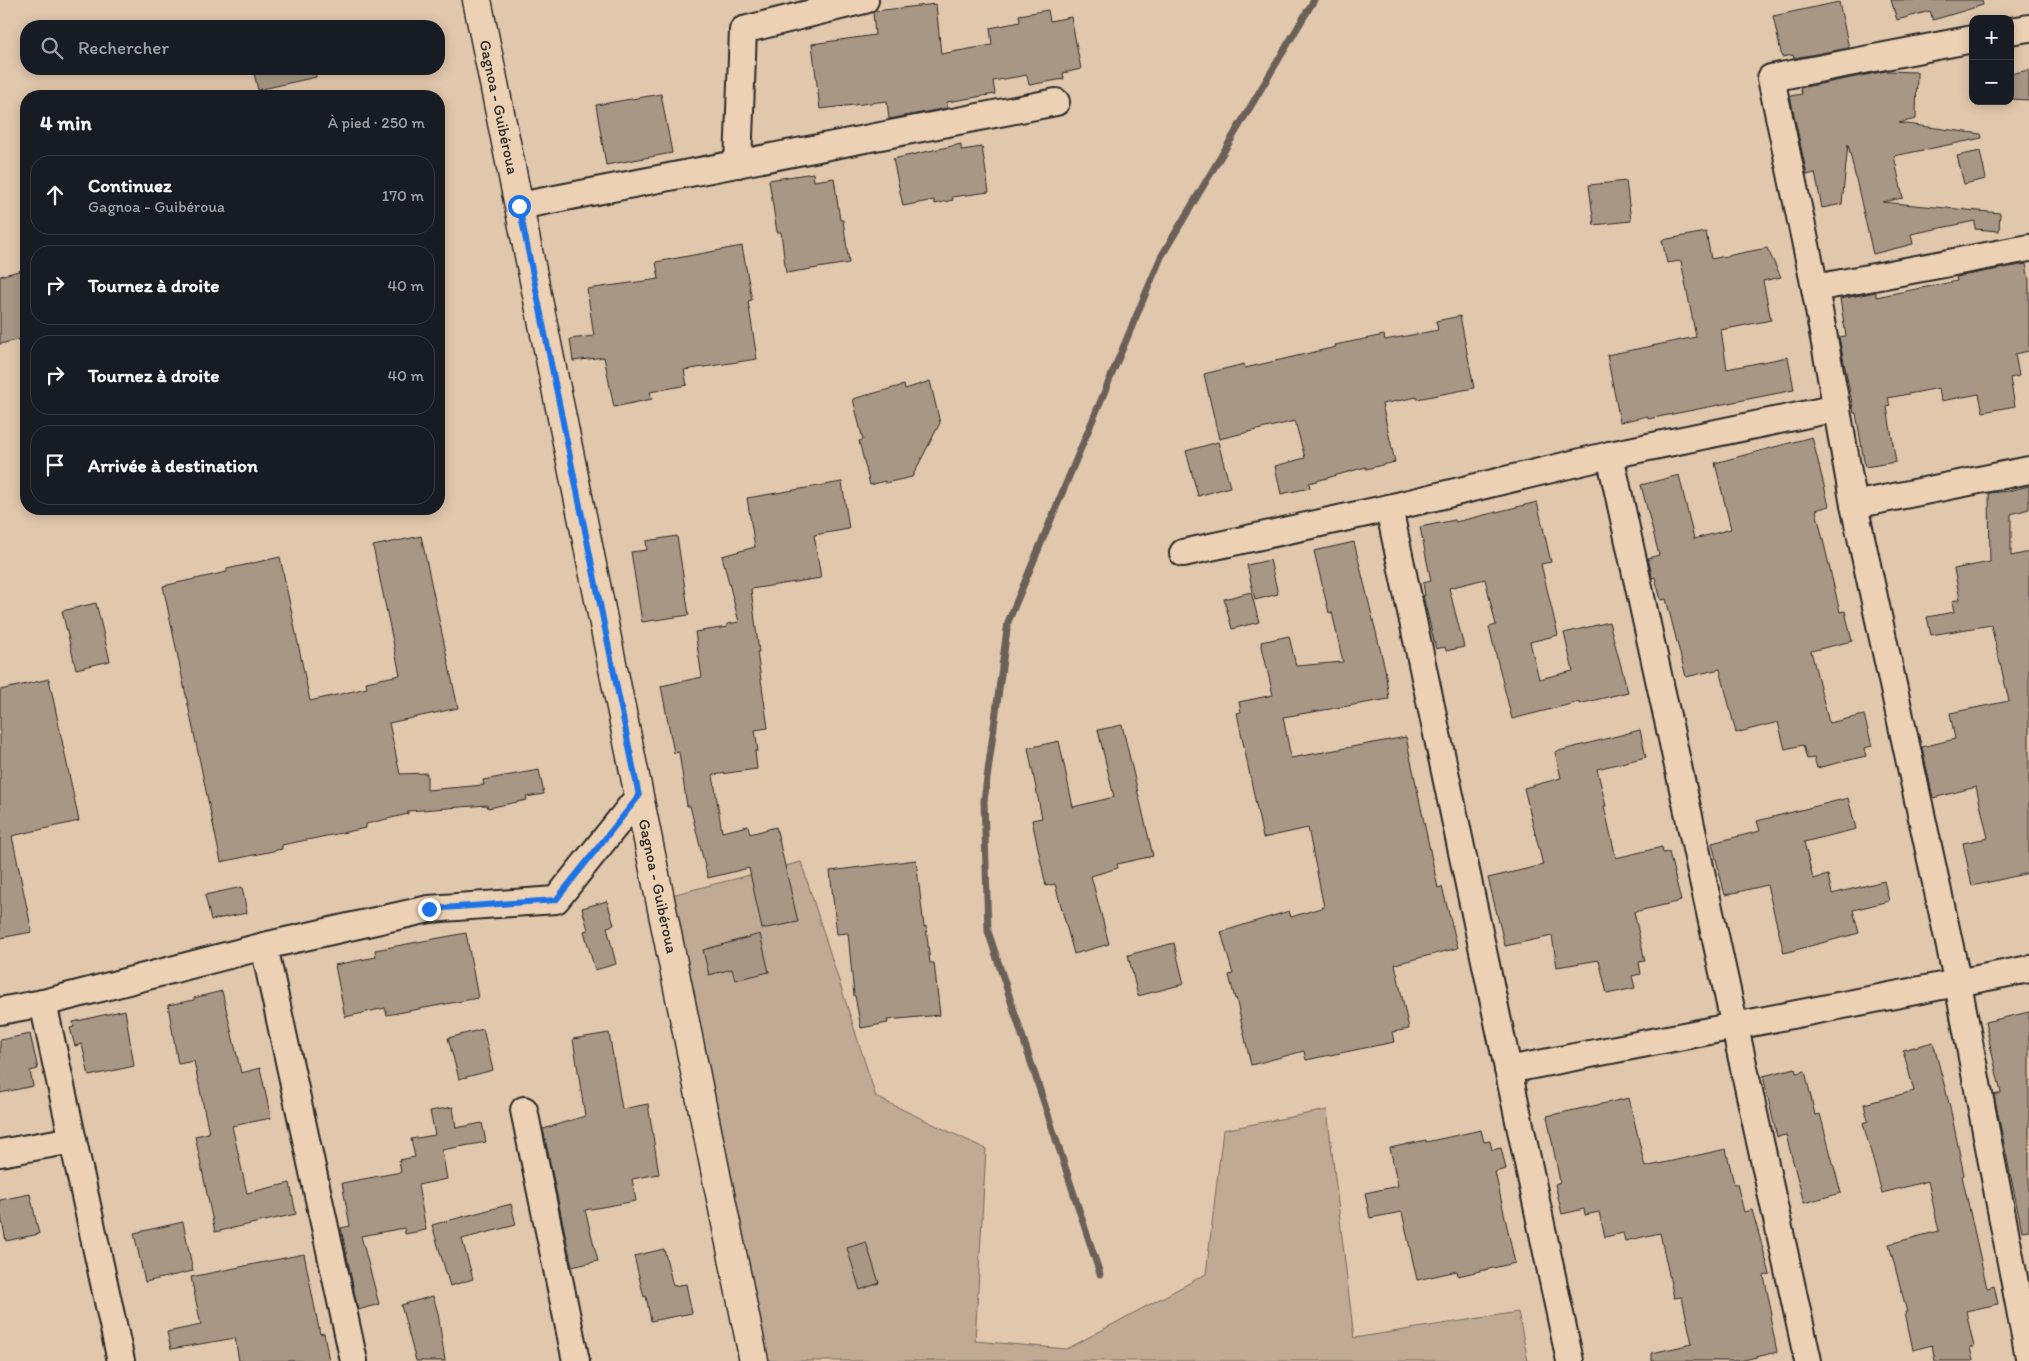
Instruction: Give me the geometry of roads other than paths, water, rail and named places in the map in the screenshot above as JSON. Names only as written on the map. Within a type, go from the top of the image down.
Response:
[{"type":"main road","name":"Gagnoa - Guibéroua","points":[[477,0],[754,1361]]},
{"type":"street","points":[[738,164],[744,30],[865,0]]},
{"type":"street","points":[[2014,30],[2029,28]]},
{"type":"street","points":[[1969,40],[1771,78],[1838,408],[1854,506],[1958,984],[2029,1357]]},
{"type":"street","points":[[519,206],[1056,102]]},
{"type":"street","points":[[1814,288],[2029,248]]},
{"type":"street","points":[[1183,553],[1389,508],[1610,455],[1838,408]]},
{"type":"street","points":[[1610,455],[1808,1361]]},
{"type":"street","points":[[1854,506],[2029,470]]},
{"type":"street","points":[[1389,508],[1570,1361]]},
{"type":"street","points":[[0,1011],[43,1003],[264,946],[429,909],[556,900],[639,796]]},
{"type":"street","points":[[264,946],[354,1361]]},
{"type":"street","points":[[1508,1070],[2029,969]]},
{"type":"street","points":[[43,1003],[122,1361]]},
{"type":"street","points":[[524,1110],[576,1361]]},
{"type":"street","points":[[0,1153],[73,1140]]},
{"type":"waterway","points":[[1100,1274],[988,931],[984,801],[1008,622],[1161,257],[1314,0]]}]
